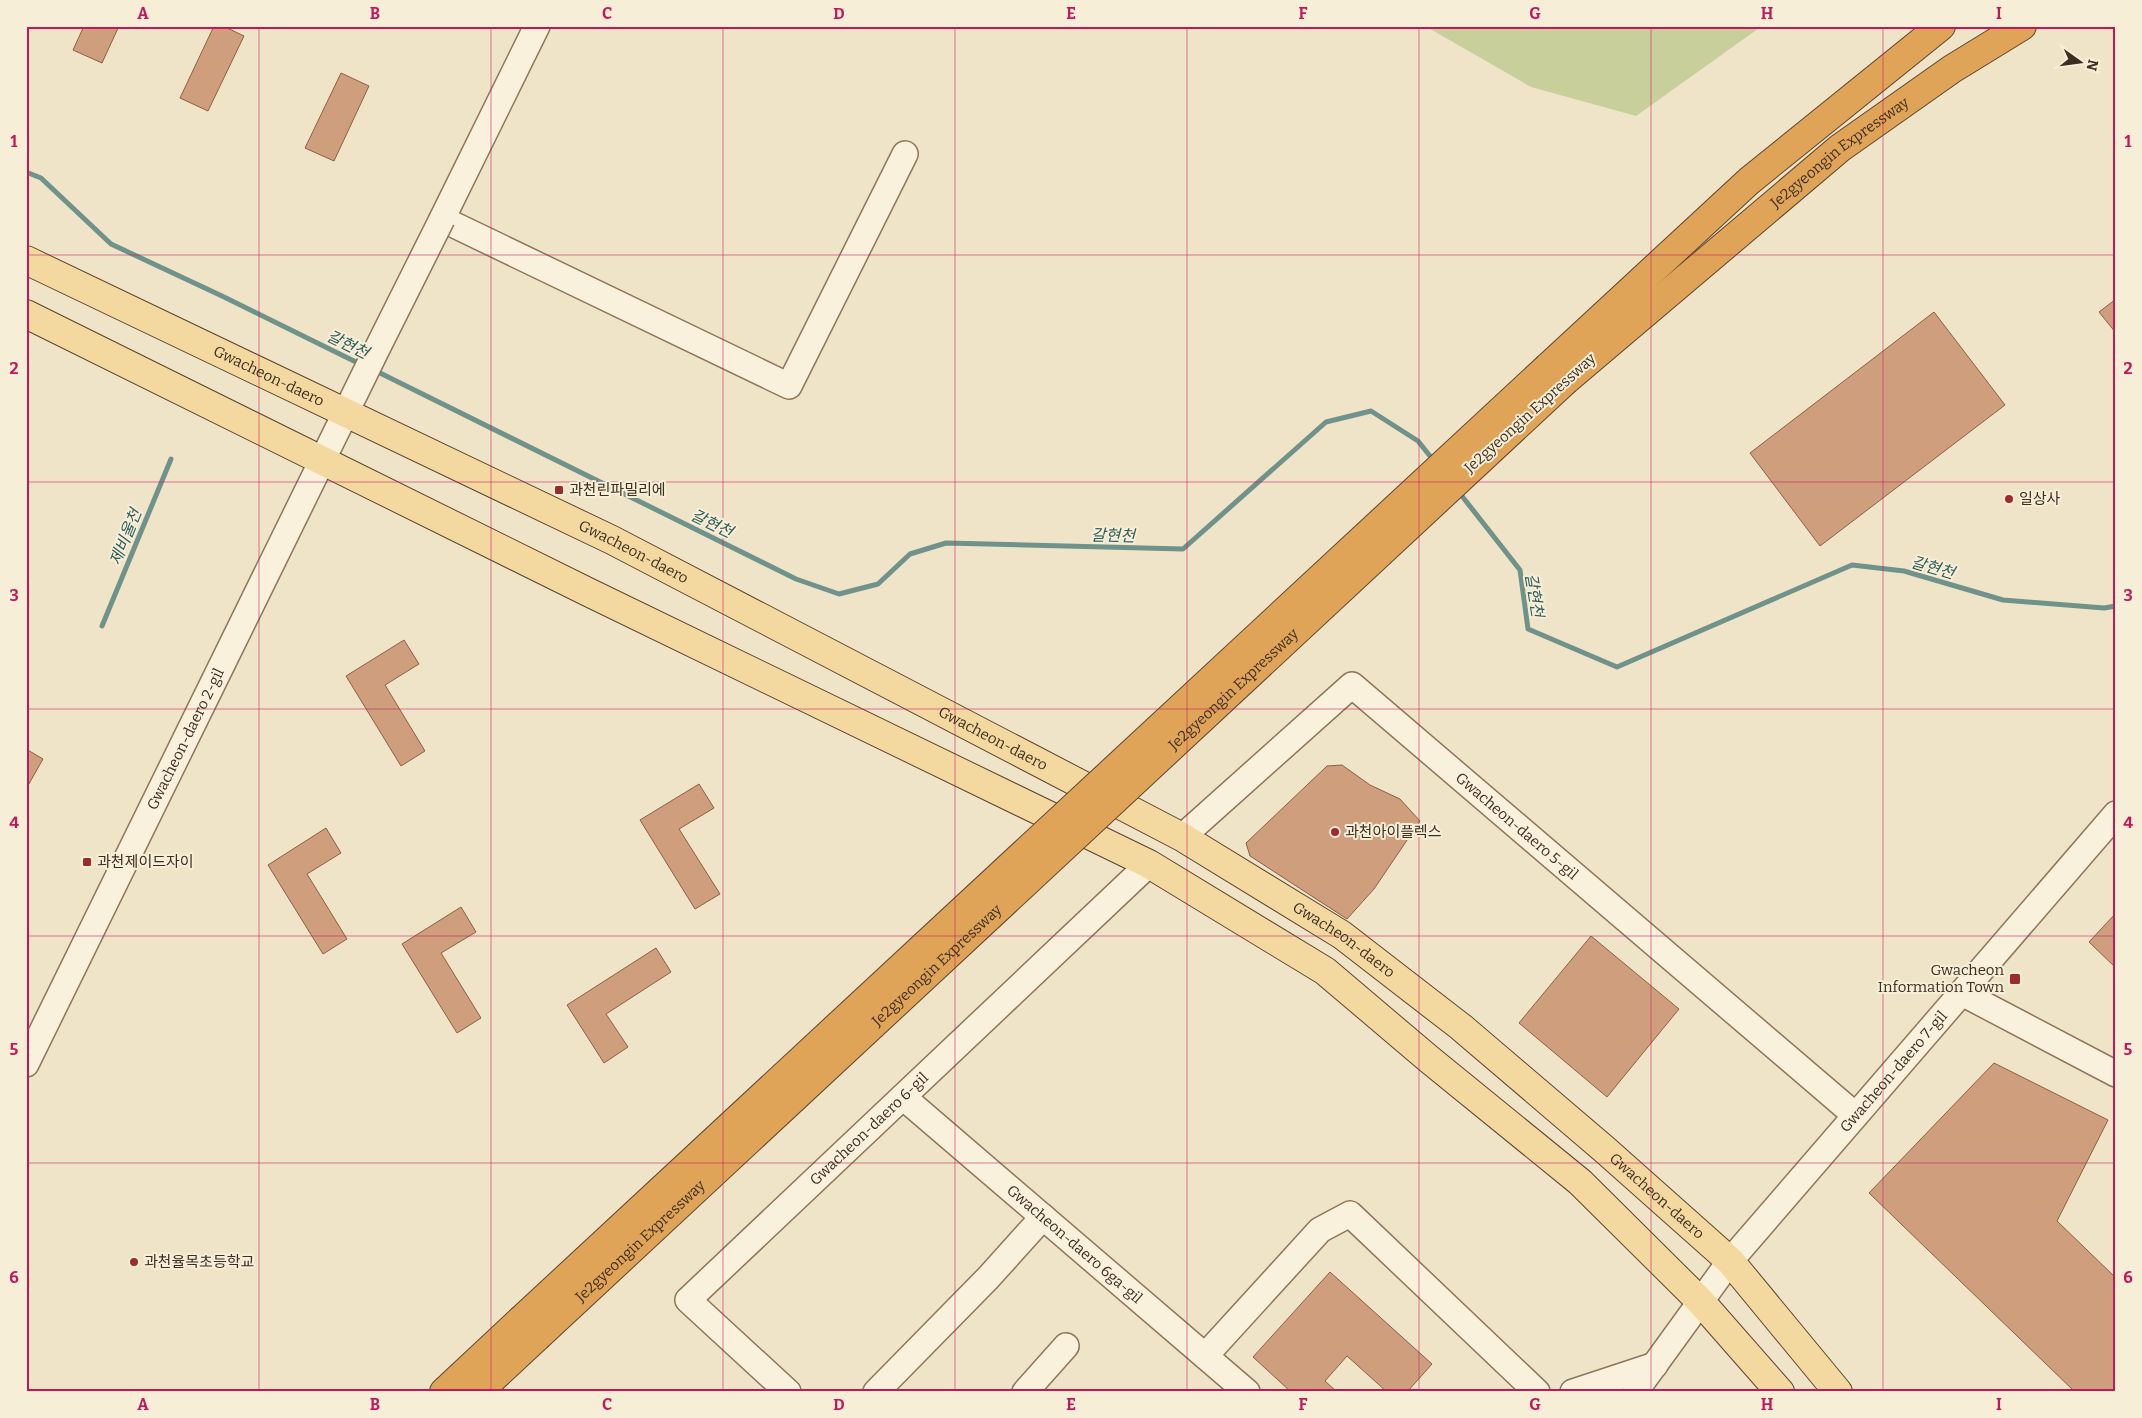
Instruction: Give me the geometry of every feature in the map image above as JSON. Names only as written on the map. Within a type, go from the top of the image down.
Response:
[{"type":"highway","name":"Je2gyeongin Expressway","points":[[444,1392],[529,1329],[1557,373],[1750,181],[1941,26]]},
{"type":"highway","name":"Je2gyeongin Expressway","points":[[1557,373],[1840,148],[1952,69],[2022,26]]},
{"type":"highway","name":"Je2gyeongin Expressway","points":[[478,1392],[529,1329]]},
{"type":"main road","name":"Gwacheon-daero","points":[[26,260],[612,540],[1182,837],[1342,935],[1461,1027],[1604,1149],[1730,1261],[1838,1392]]},
{"type":"main road","points":[[26,314],[588,592],[1149,864],[1324,971],[1580,1182],[1701,1302],[1780,1392]]},
{"type":"street","name":"Gwacheon-daero 2-gil","points":[[26,1064],[537,26]]},
{"type":"street","points":[[442,219],[789,386],[905,154]]},
{"type":"street","name":"Gwacheon-daero 5-gil","points":[[1182,837],[1352,685],[1855,1115]]},
{"type":"street","name":"Gwacheon-daero 7-gil","points":[[1636,1392],[1730,1261],[2116,814]]},
{"type":"street","name":"Gwacheon-daero 6-gil","points":[[788,1392],[688,1300],[1149,864]]},
{"type":"street","points":[[1962,993],[2116,1074]]},
{"type":"street","name":"Gwacheon-daero 6ga-gil","points":[[903,1096],[1246,1392]]},
{"type":"street","points":[[1205,1356],[1320,1230],[1350,1214],[1537,1392]]},
{"type":"street","points":[[876,1392],[988,1278],[1042,1216]]},
{"type":"street","points":[[1025,1392],[1066,1346]]},
{"type":"street","points":[[1573,1392],[1655,1365]]},
{"type":"green space","points":[[1425,26],[1762,26],[1636,116],[1531,87]]},
{"type":"building","points":[[84,26],[119,26],[102,63],[73,50]]},
{"type":"building","points":[[214,26],[223,26],[244,36],[208,111],[180,98]]},
{"type":"building","points":[[341,73],[369,86],[334,161],[305,148]]},
{"type":"building","points":[[2116,299],[2116,333],[2099,312]]},
{"type":"building","points":[[1934,312],[2005,405],[1820,546],[1750,453]]},
{"type":"building","points":[[404,640],[419,664],[385,685],[425,751],[401,766],[346,676]]},
{"type":"building","points":[[26,749],[43,759],[26,789]]},
{"type":"building","name":"과천아이플렉스","points":[[1342,765],[1370,785],[1400,799],[1420,821],[1374,889],[1347,919],[1250,856],[1246,843],[1327,766]]},
{"type":"building","points":[[699,784],[714,808],[679,829],[720,894],[695,909],[640,820]]},
{"type":"building","points":[[326,828],[341,853],[307,874],[347,939],[323,954],[268,865]]},
{"type":"building","points":[[461,907],[476,932],[441,953],[481,1018],[457,1033],[402,944]]},
{"type":"building","points":[[2116,913],[2116,968],[2089,942]]},
{"type":"building","points":[[1591,936],[1679,1009],[1607,1097],[1519,1023]]},
{"type":"building","points":[[656,948],[671,972],[606,1014],[628,1047],[604,1063],[567,1005]]},
{"type":"building","points":[[1994,1063],[2108,1120],[2057,1221],[2116,1278],[2116,1392],[2075,1392],[1869,1193]]},
{"type":"building","points":[[1330,1272],[1432,1364],[1407,1392],[1387,1392],[1347,1356],[1325,1381],[1337,1392],[1291,1392],[1253,1357]]},
{"type":"waterway","name":"갈현천","points":[[26,172],[41,178],[111,244],[362,365]]},
{"type":"waterway","name":"갈현천","points":[[374,370],[796,579],[839,594],[878,584],[910,554],[946,543],[1183,549],[1326,422],[1371,411],[1418,441],[1434,461]]},
{"type":"waterway","name":"제비울천","points":[[102,626],[171,459]]},
{"type":"waterway","name":"갈현천","points":[[1458,491],[1520,570],[1528,629],[1617,667],[1852,565],[1904,571],[2003,600],[2104,608],[2116,606]]},
{"type":"place","name":"과천린파밀리에","points":[[559,490]]},
{"type":"place","name":"일상사","points":[[2009,499]]},
{"type":"place","name":"과천아이플렉스","points":[[1335,832]]},
{"type":"place","name":"과천제이드자이","points":[[87,862]]},
{"type":"place","name":"Gwacheon Information Town","points":[[2015,979]]},
{"type":"place","name":"과천율목초등학교","points":[[134,1262]]}]
